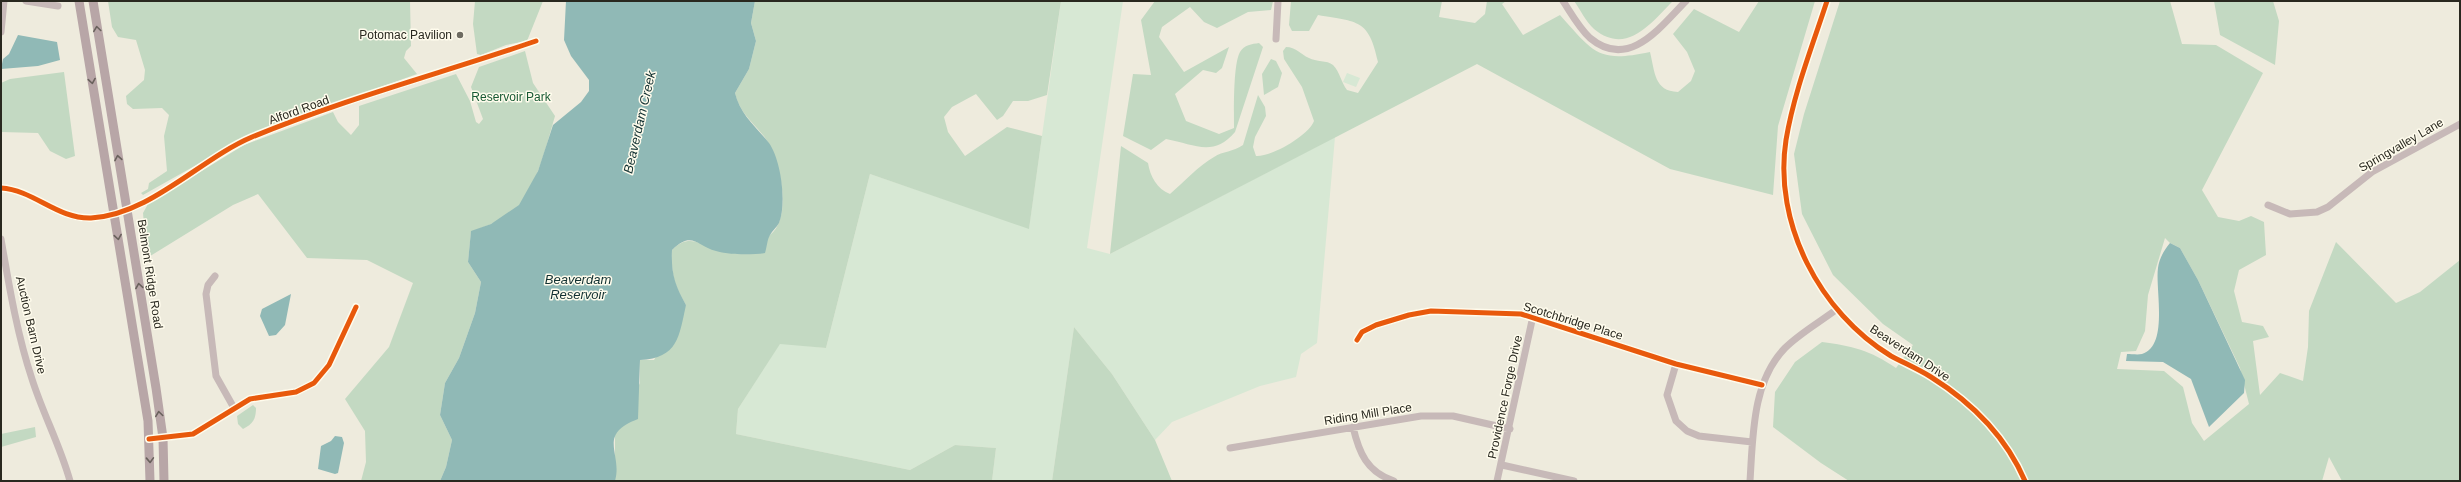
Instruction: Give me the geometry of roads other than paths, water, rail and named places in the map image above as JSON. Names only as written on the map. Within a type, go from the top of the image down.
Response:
[{"type":"main road","points":[[79,1],[149,439],[150,481]]},
{"type":"main road","name":"Belmont Ridge Road","points":[[93,1],[163,438],[164,481]]},
{"type":"street","points":[[1,32],[4,1]]},
{"type":"street","points":[[26,1],[58,6]]},
{"type":"street","points":[[1276,39],[1278,1]]},
{"type":"street","points":[[1562,1],[1590,39],[1604,45],[1622,49],[1642,44],[1686,1]]},
{"type":"street","name":"Beaverdam Drive","points":[[1827,1],[1793,104],[1786,141],[1785,176],[1788,210],[1801,248],[1821,288],[1837,309],[1876,346],[1930,377],[1976,412],[2008,450],[2025,481]]},
{"type":"street","name":"Alford Road","points":[[1,188],[15,189],[30,194],[57,211],[77,217],[92,218],[114,213],[127,209],[251,137],[536,41]]},
{"type":"street","name":"Springvalley Lane","points":[[2268,205],[2290,214],[2317,212],[2328,207],[2372,172],[2460,124]]},
{"type":"street","name":"Auction Barn Drive","points":[[1,239],[24,352],[38,399],[58,444],[70,481]]},
{"type":"street","points":[[215,276],[208,285],[206,294],[214,368],[220,386],[234,408]]},
{"type":"street","points":[[149,439],[187,435],[202,430],[250,399],[296,392],[314,383],[329,365],[356,307]]},
{"type":"street","points":[[1750,481],[1752,442],[1762,386],[1767,371],[1786,348],[1837,309]]},
{"type":"street","name":"Scotchbridge Place","points":[[1357,340],[1362,332],[1376,325],[1409,315],[1431,311],[1521,314],[1533,316],[1676,364],[1762,386]]},
{"type":"street","name":"Providence Forge Drive","points":[[1497,481],[1510,429],[1533,316]]},
{"type":"street","points":[[1676,364],[1667,395],[1676,421],[1687,431],[1699,436],[1752,442]]},
{"type":"street","name":"Riding Mill Place","points":[[1230,448],[1352,427],[1435,416],[1467,419],[1510,429]]},
{"type":"street","points":[[1352,427],[1357,447],[1368,466],[1383,477],[1394,481]]},
{"type":"street","points":[[1502,465],[1574,481]]},
{"type":"water","name":"Beaverdam Reservoir","points":[[566,1],[755,1],[751,23],[756,41],[749,69],[735,93],[737,101],[745,114],[769,143],[777,160],[783,193],[779,223],[769,237],[765,253],[740,254],[721,252],[709,249],[690,240],[679,244],[672,250],[674,279],[686,305],[681,327],[675,344],[669,350],[662,355],[640,360],[638,419],[625,425],[614,438],[617,471],[615,481],[440,481],[446,467],[452,440],[440,415],[445,383],[459,358],[475,313],[481,282],[468,262],[471,231],[491,224],[519,205],[538,171],[553,125],[581,102],[589,91],[589,80],[571,56],[564,40]]},
{"type":"water","points":[[18,35],[57,42],[60,60],[38,66],[1,69],[3,59],[9,54]]},
{"type":"water","points":[[2170,243],[2180,248],[2198,280],[2245,380],[2244,393],[2209,427],[2191,379],[2163,362],[2126,361],[2127,354],[2142,354],[2150,349],[2155,340],[2159,316],[2159,261]]},
{"type":"water","points":[[291,294],[285,325],[276,335],[269,336],[260,316],[262,309]]},
{"type":"water","points":[[335,436],[342,437],[344,443],[338,473],[335,474],[318,469],[321,446],[331,441]]},
{"type":"place","name":"Potomac Pavilion","points":[[460,35]]},
{"type":"park label","name":"Reservoir Park","points":[[511,97]]},
{"type":"water label","name":"Beaverdam Creek","points":[[639,122]]}]
